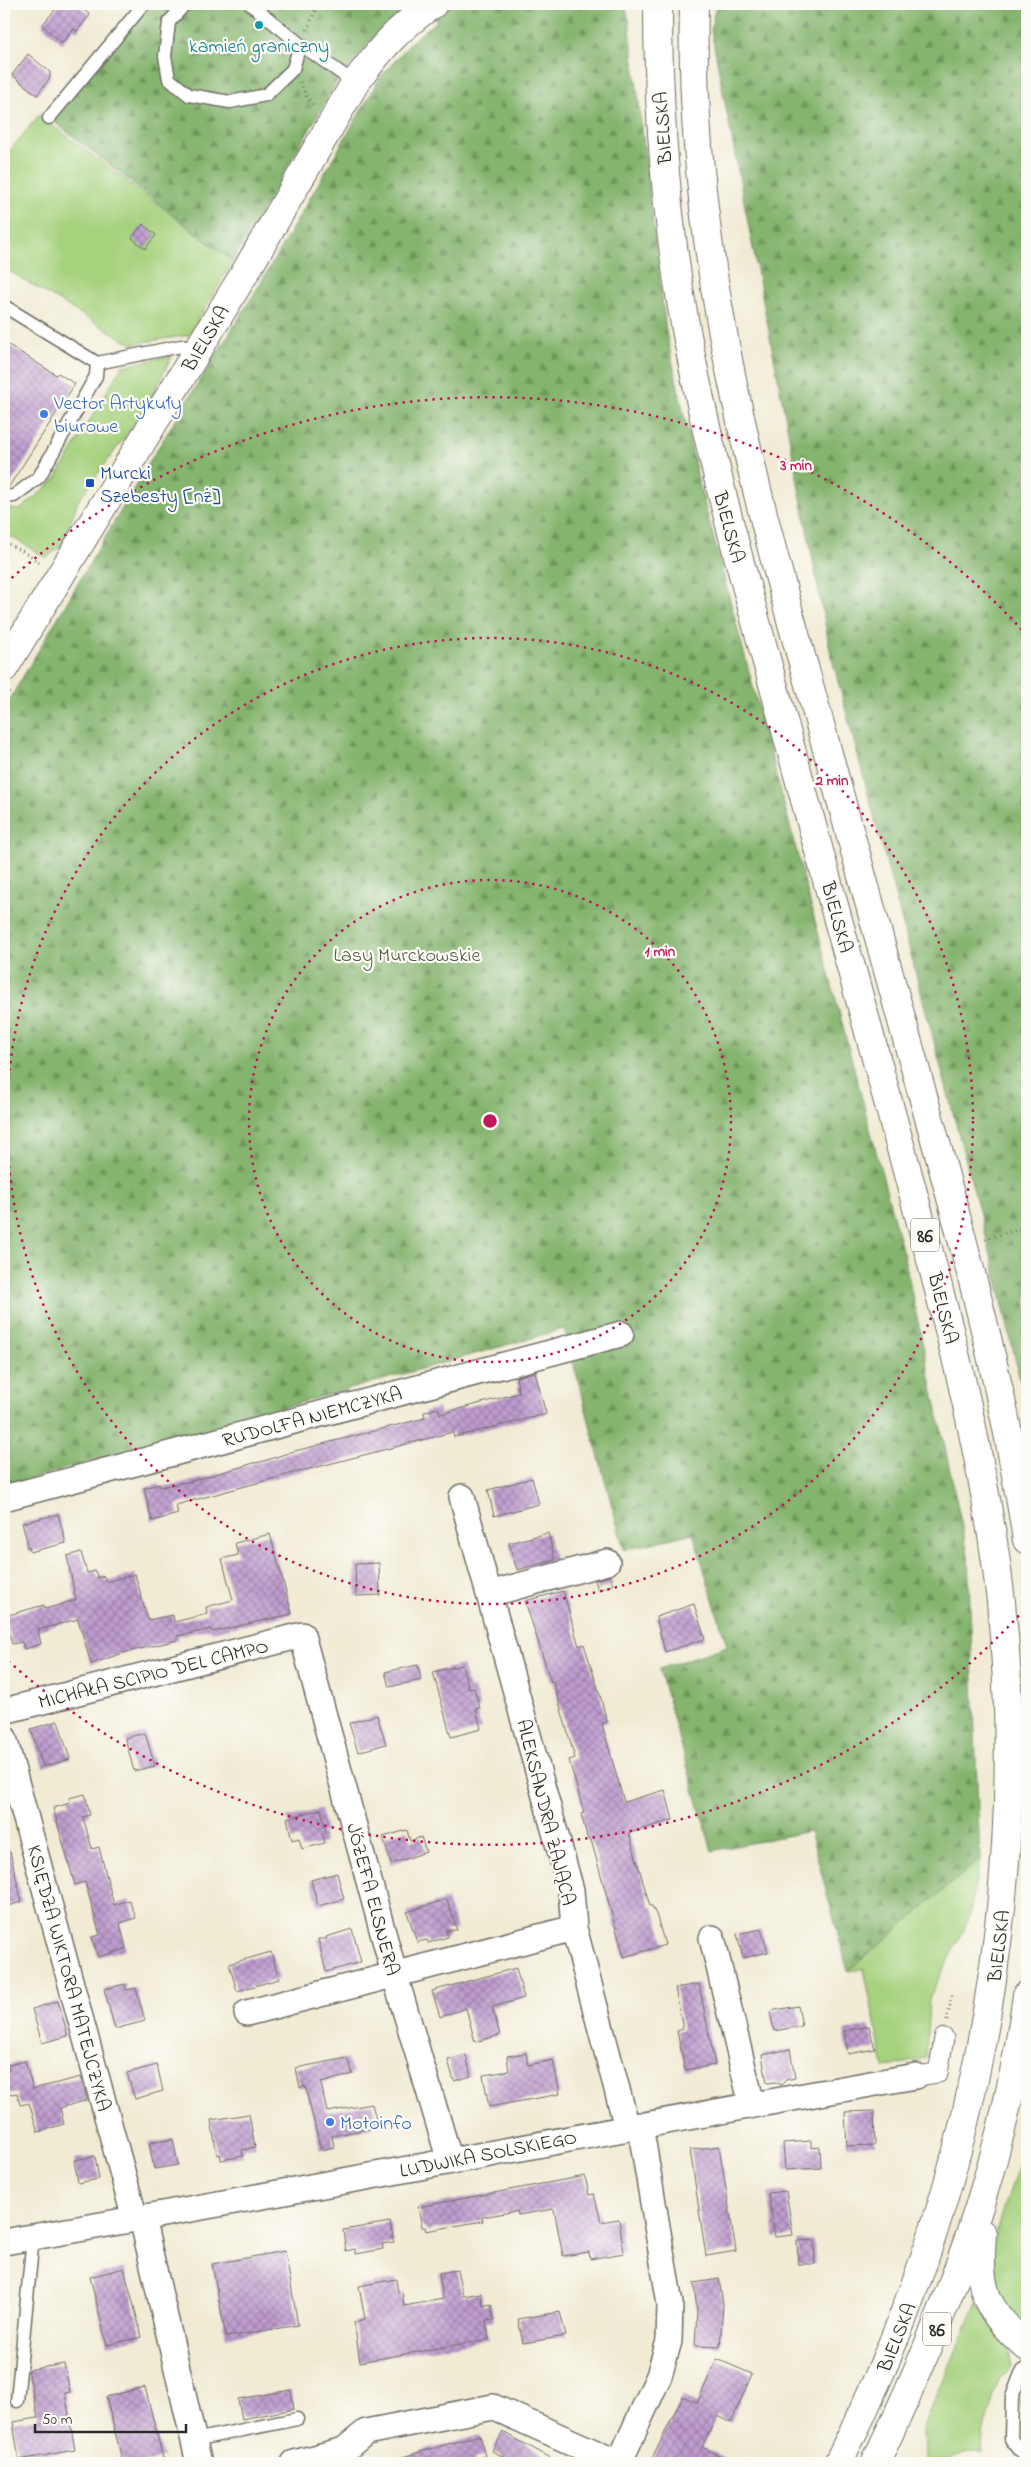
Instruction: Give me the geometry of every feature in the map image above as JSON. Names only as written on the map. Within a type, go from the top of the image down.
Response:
[{"type":"main road","name":"BIELSKA","points":[[4,668],[200,345],[355,83],[385,43],[408,22],[433,4]]},
{"type":"main road","name":"BIELSKA","points":[[658,4],[662,131],[670,224],[683,313],[699,398],[753,612],[947,1319],[982,1474],[1002,1605],[1006,1647],[1010,1748],[1006,1867],[1001,1932],[980,2062],[950,2185],[926,2261],[880,2377],[838,2463]]},
{"type":"main road","name":"BIELSKA","points":[[694,4],[698,162],[709,260],[729,370],[770,543],[963,1245],[1006,1418],[1027,1540]]},
{"type":"main road","name":"BIELSKA","points":[[875,2463],[908,2395],[946,2307],[985,2190],[1014,2068],[1027,1995]]},
{"type":"main road","points":[[985,2190],[980,2270],[985,2293],[993,2311],[1005,2327],[1027,2347]]},
{"type":"street","name":"RUDOLFA NIEMCZYKA","points":[[4,1498],[621,1334]]},
{"type":"street","name":"ALEKSANDRA ZAJĄCA","points":[[462,1498],[571,1890],[574,1928],[634,2126],[670,2304],[669,2341],[659,2376],[618,2463]]},
{"type":"street","points":[[489,1594],[608,1562]]},
{"type":"street","name":"MICHAŁA SCIPIO DEL CAMPO","points":[[4,1711],[302,1635]]},
{"type":"street","name":"JÓZEFA ELSNERA","points":[[302,1635],[394,1973],[450,2161]]},
{"type":"street","name":"KSIĘDZA WIKTORA MATEJCZYKA","points":[[4,1738],[139,2218],[197,2452]]},
{"type":"street","points":[[247,2013],[394,1973],[574,1928]]},
{"type":"street","points":[[712,1938],[752,2105]]},
{"type":"street","name":"LUDWIKA SOLSKIEGO","points":[[4,2242],[634,2126],[938,2073],[944,2038]]},
{"type":"street","points":[[294,2463],[344,2450],[366,2432],[493,2406],[618,2463]]},
{"type":"lane","points":[[49,118],[144,4]]},
{"type":"lane","points":[[185,4],[169,22],[165,56],[169,79],[188,95],[230,102],[266,95],[293,69],[300,44]]},
{"type":"lane","points":[[250,4],[300,44],[355,83]]},
{"type":"lane","points":[[4,306],[96,363],[181,346],[200,345]]},
{"type":"lane","points":[[4,497],[14,496],[40,477],[96,376],[96,363]]},
{"type":"lane","points":[[17,2401],[34,2237]]},
{"type":"lane","points":[[1027,2368],[1022,2371],[1012,2397],[1011,2439],[1027,2459]]},
{"type":"lane","points":[[197,2452],[297,2419]]},
{"type":"path","points":[[300,44],[318,4]]},
{"type":"path","points":[[4,542],[30,555]]},
{"type":"path","points":[[963,1245],[1027,1227]]},
{"type":"path","points":[[944,2038],[952,1995]]},
{"type":"green space","points":[[144,4],[412,4],[378,32],[337,82],[233,261],[49,118]]},
{"type":"green space","name":"Lasy Murckowskie","points":[[422,4],[625,4],[629,20],[666,332],[698,479],[904,1257],[968,1554],[980,1859],[848,1971],[810,1831],[712,1851],[659,1669],[727,1646],[693,1533],[624,1550],[564,1329],[4,1486],[4,709],[153,456],[257,289],[380,78],[412,41],[437,21]]},
{"type":"green space","points":[[716,4],[1027,4],[1027,1410],[993,1263],[831,655],[711,30]]},
{"type":"green space","points":[[39,115],[233,261],[189,335],[131,344],[4,268],[4,158]]},
{"type":"green space","points":[[172,356],[146,408],[78,501],[62,545],[46,558],[4,532],[4,508],[20,510],[55,480],[122,366]]},
{"type":"green space","points":[[980,1859],[969,1918],[929,1998],[926,2058],[884,2068],[864,1969],[848,1971]]},
{"type":"green space","points":[[1026,2142],[1027,2337],[998,2301],[991,2249]]},
{"type":"green space","points":[[977,2303],[1009,2346],[1011,2367],[998,2381],[983,2434],[982,2453],[963,2453],[937,2463],[924,2463],[923,2427]]},
{"type":"green space","points":[[1027,2387],[1027,2418],[1022,2410],[1021,2399]]},
{"type":"building","points":[[60,4],[77,4],[90,15],[77,31],[74,29],[62,43],[42,25]]},
{"type":"building","points":[[28,54],[50,72],[50,78],[37,95],[12,75]]},
{"type":"building","points":[[143,224],[156,235],[145,249],[132,238]]},
{"type":"building","points":[[4,342],[56,375],[58,373],[75,384],[8,488],[4,489]]},
{"type":"building","points":[[535,1372],[546,1414],[454,1437],[453,1432],[290,1474],[176,1505],[178,1514],[152,1521],[144,1488],[159,1484],[160,1487],[192,1481],[291,1452],[425,1418],[424,1412],[438,1408],[440,1414],[519,1393],[516,1377]]},
{"type":"building","points":[[532,1478],[539,1504],[494,1516],[488,1490]]},
{"type":"building","points":[[58,1514],[66,1543],[30,1552],[29,1547],[26,1547],[27,1541],[22,1523]]},
{"type":"building","points":[[548,1533],[555,1560],[517,1570],[509,1543]]},
{"type":"building","points":[[270,1534],[292,1614],[212,1632],[211,1629],[178,1636],[178,1640],[123,1653],[91,1664],[78,1619],[38,1630],[41,1644],[24,1649],[22,1642],[12,1644],[5,1616],[44,1605],[45,1609],[76,1600],[67,1556],[81,1552],[87,1573],[95,1571],[98,1578],[104,1576],[106,1582],[135,1574],[148,1620],[173,1615],[174,1622],[207,1614],[206,1607],[233,1600],[222,1559],[238,1555],[235,1543]]},
{"type":"building","points":[[379,1563],[380,1595],[356,1596],[355,1564]]},
{"type":"building","points":[[610,1576],[613,1585],[598,1590],[595,1580]]},
{"type":"building","points":[[563,1591],[579,1646],[584,1644],[600,1695],[607,1722],[602,1724],[624,1802],[665,1790],[673,1820],[629,1833],[650,1906],[652,1906],[657,1917],[665,1945],[624,1957],[591,1840],[588,1840],[581,1814],[584,1813],[569,1760],[575,1758],[553,1681],[551,1682],[525,1601]]},
{"type":"building","points":[[694,1604],[705,1639],[665,1652],[656,1617]]},
{"type":"building","points":[[418,1665],[421,1680],[389,1687],[385,1672]]},
{"type":"building","points":[[462,1665],[469,1689],[474,1688],[480,1708],[476,1709],[481,1729],[451,1737],[433,1672]]},
{"type":"building","points":[[377,1715],[386,1744],[358,1752],[349,1723]]},
{"type":"building","points":[[58,1721],[70,1759],[43,1767],[31,1729]]},
{"type":"building","points":[[145,1733],[155,1766],[134,1771],[125,1738]]},
{"type":"building","points":[[85,1794],[90,1815],[83,1817],[92,1849],[99,1847],[114,1905],[129,1900],[136,1918],[120,1923],[126,1949],[98,1957],[92,1937],[100,1935],[85,1882],[75,1885],[53,1808],[70,1803],[69,1798]]},
{"type":"building","points":[[321,1809],[326,1832],[322,1833],[325,1843],[302,1849],[299,1838],[292,1840],[287,1818]]},
{"type":"building","points":[[407,1830],[410,1841],[421,1837],[426,1852],[391,1864],[383,1837]]},
{"type":"building","points":[[10,1852],[22,1902],[4,1907],[4,1853]]},
{"type":"building","points":[[337,1873],[344,1899],[318,1906],[311,1880]]},
{"type":"building","points":[[447,1899],[457,1930],[446,1930],[448,1937],[428,1943],[427,1940],[417,1942],[407,1912]]},
{"type":"building","points":[[352,1929],[361,1962],[326,1972],[318,1939],[327,1939],[326,1937]]},
{"type":"building","points":[[761,1929],[768,1952],[743,1958],[737,1934]]},
{"type":"building","points":[[271,1952],[279,1979],[237,1991],[229,1964]]},
{"type":"building","points":[[516,1968],[524,1998],[492,2007],[500,2035],[475,2042],[466,2008],[440,2017],[432,1991]]},
{"type":"building","points":[[125,1984],[126,1990],[136,1988],[145,2021],[115,2029],[104,1989]]},
{"type":"building","points":[[699,1984],[715,2065],[685,2070],[677,2031],[683,2029],[675,1988]]},
{"type":"building","points":[[58,2001],[68,2036],[42,2043],[32,2009]]},
{"type":"building","points":[[798,2006],[802,2026],[774,2031],[770,2011]]},
{"type":"building","points":[[869,2026],[875,2049],[848,2054],[844,2031]]},
{"type":"building","points":[[790,2049],[795,2078],[786,2080],[781,2085],[776,2082],[767,2083],[762,2055]]},
{"type":"building","points":[[526,2053],[528,2065],[553,2060],[560,2094],[489,2107],[483,2075],[509,2071],[507,2056]]},
{"type":"building","points":[[466,2055],[471,2076],[454,2081],[448,2060]]},
{"type":"building","points":[[347,2058],[353,2074],[321,2083],[327,2112],[372,2104],[376,2119],[372,2120],[373,2128],[332,2136],[334,2147],[321,2150],[305,2086],[300,2088],[296,2068]]},
{"type":"building","points":[[25,2061],[33,2089],[81,2077],[87,2100],[60,2108],[64,2124],[38,2132],[29,2103],[20,2105],[17,2093],[4,2096],[4,2072],[9,2071],[8,2065]]},
{"type":"building","points":[[157,2065],[163,2091],[135,2099],[127,2073]]},
{"type":"building","points":[[874,2111],[875,2145],[847,2146],[845,2112]]},
{"type":"building","points":[[249,2114],[255,2147],[242,2150],[243,2156],[221,2160],[220,2154],[217,2155],[211,2120]]},
{"type":"building","points":[[173,2139],[178,2165],[154,2169],[149,2143]]},
{"type":"building","points":[[811,2141],[811,2148],[820,2147],[821,2168],[785,2170],[783,2143]]},
{"type":"building","points":[[719,2146],[736,2251],[706,2256],[690,2150]]},
{"type":"building","points":[[95,2156],[99,2179],[78,2183],[74,2160]]},
{"type":"building","points":[[585,2176],[589,2195],[594,2194],[601,2222],[619,2219],[624,2253],[590,2259],[589,2252],[563,2256],[554,2209],[518,2215],[517,2211],[482,2217],[483,2221],[426,2231],[425,2227],[422,2227],[418,2207]]},
{"type":"building","points":[[786,2191],[793,2235],[775,2237],[768,2193]]},
{"type":"building","points":[[390,2222],[394,2242],[382,2244],[383,2249],[356,2254],[355,2249],[346,2251],[343,2230]]},
{"type":"building","points":[[814,2240],[815,2264],[798,2264],[797,2241]]},
{"type":"building","points":[[285,2251],[298,2325],[226,2337],[212,2264]]},
{"type":"building","points":[[124,2268],[142,2337],[107,2345],[90,2277]]},
{"type":"building","points":[[457,2270],[463,2296],[481,2293],[483,2306],[491,2304],[494,2320],[486,2321],[489,2339],[360,2362],[354,2322],[365,2319],[359,2286],[396,2279],[398,2293],[402,2292],[404,2306],[443,2299],[439,2273]]},
{"type":"building","points":[[719,2279],[723,2305],[720,2347],[695,2346],[697,2311],[694,2283]]},
{"type":"building","points":[[560,2312],[566,2336],[523,2343],[518,2319]]},
{"type":"building","points":[[717,2359],[752,2374],[731,2423],[717,2416],[702,2447],[734,2463],[650,2463],[683,2396],[697,2403]]},
{"type":"building","points":[[64,2364],[70,2392],[65,2393],[75,2450],[19,2460],[13,2422],[38,2418],[28,2370]]},
{"type":"building","points":[[145,2387],[163,2458],[143,2463],[123,2463],[106,2397]]},
{"type":"building","points":[[291,2390],[294,2409],[242,2419],[238,2399]]},
{"type":"building","points":[[503,2432],[560,2463],[515,2463],[492,2451]]},
{"type":"building","points":[[480,2435],[485,2456],[474,2459],[475,2463],[400,2463],[399,2458]]},
{"type":"place","name":"kamień graniczny","points":[[259,25]]},
{"type":"place","name":"Vector Artykuły biurowe","points":[[44,414]]},
{"type":"place","name":"Murcki Szebesty [nż]","points":[[90,483]]},
{"type":"place","name":"Motoinfo","points":[[330,2122]]}]
